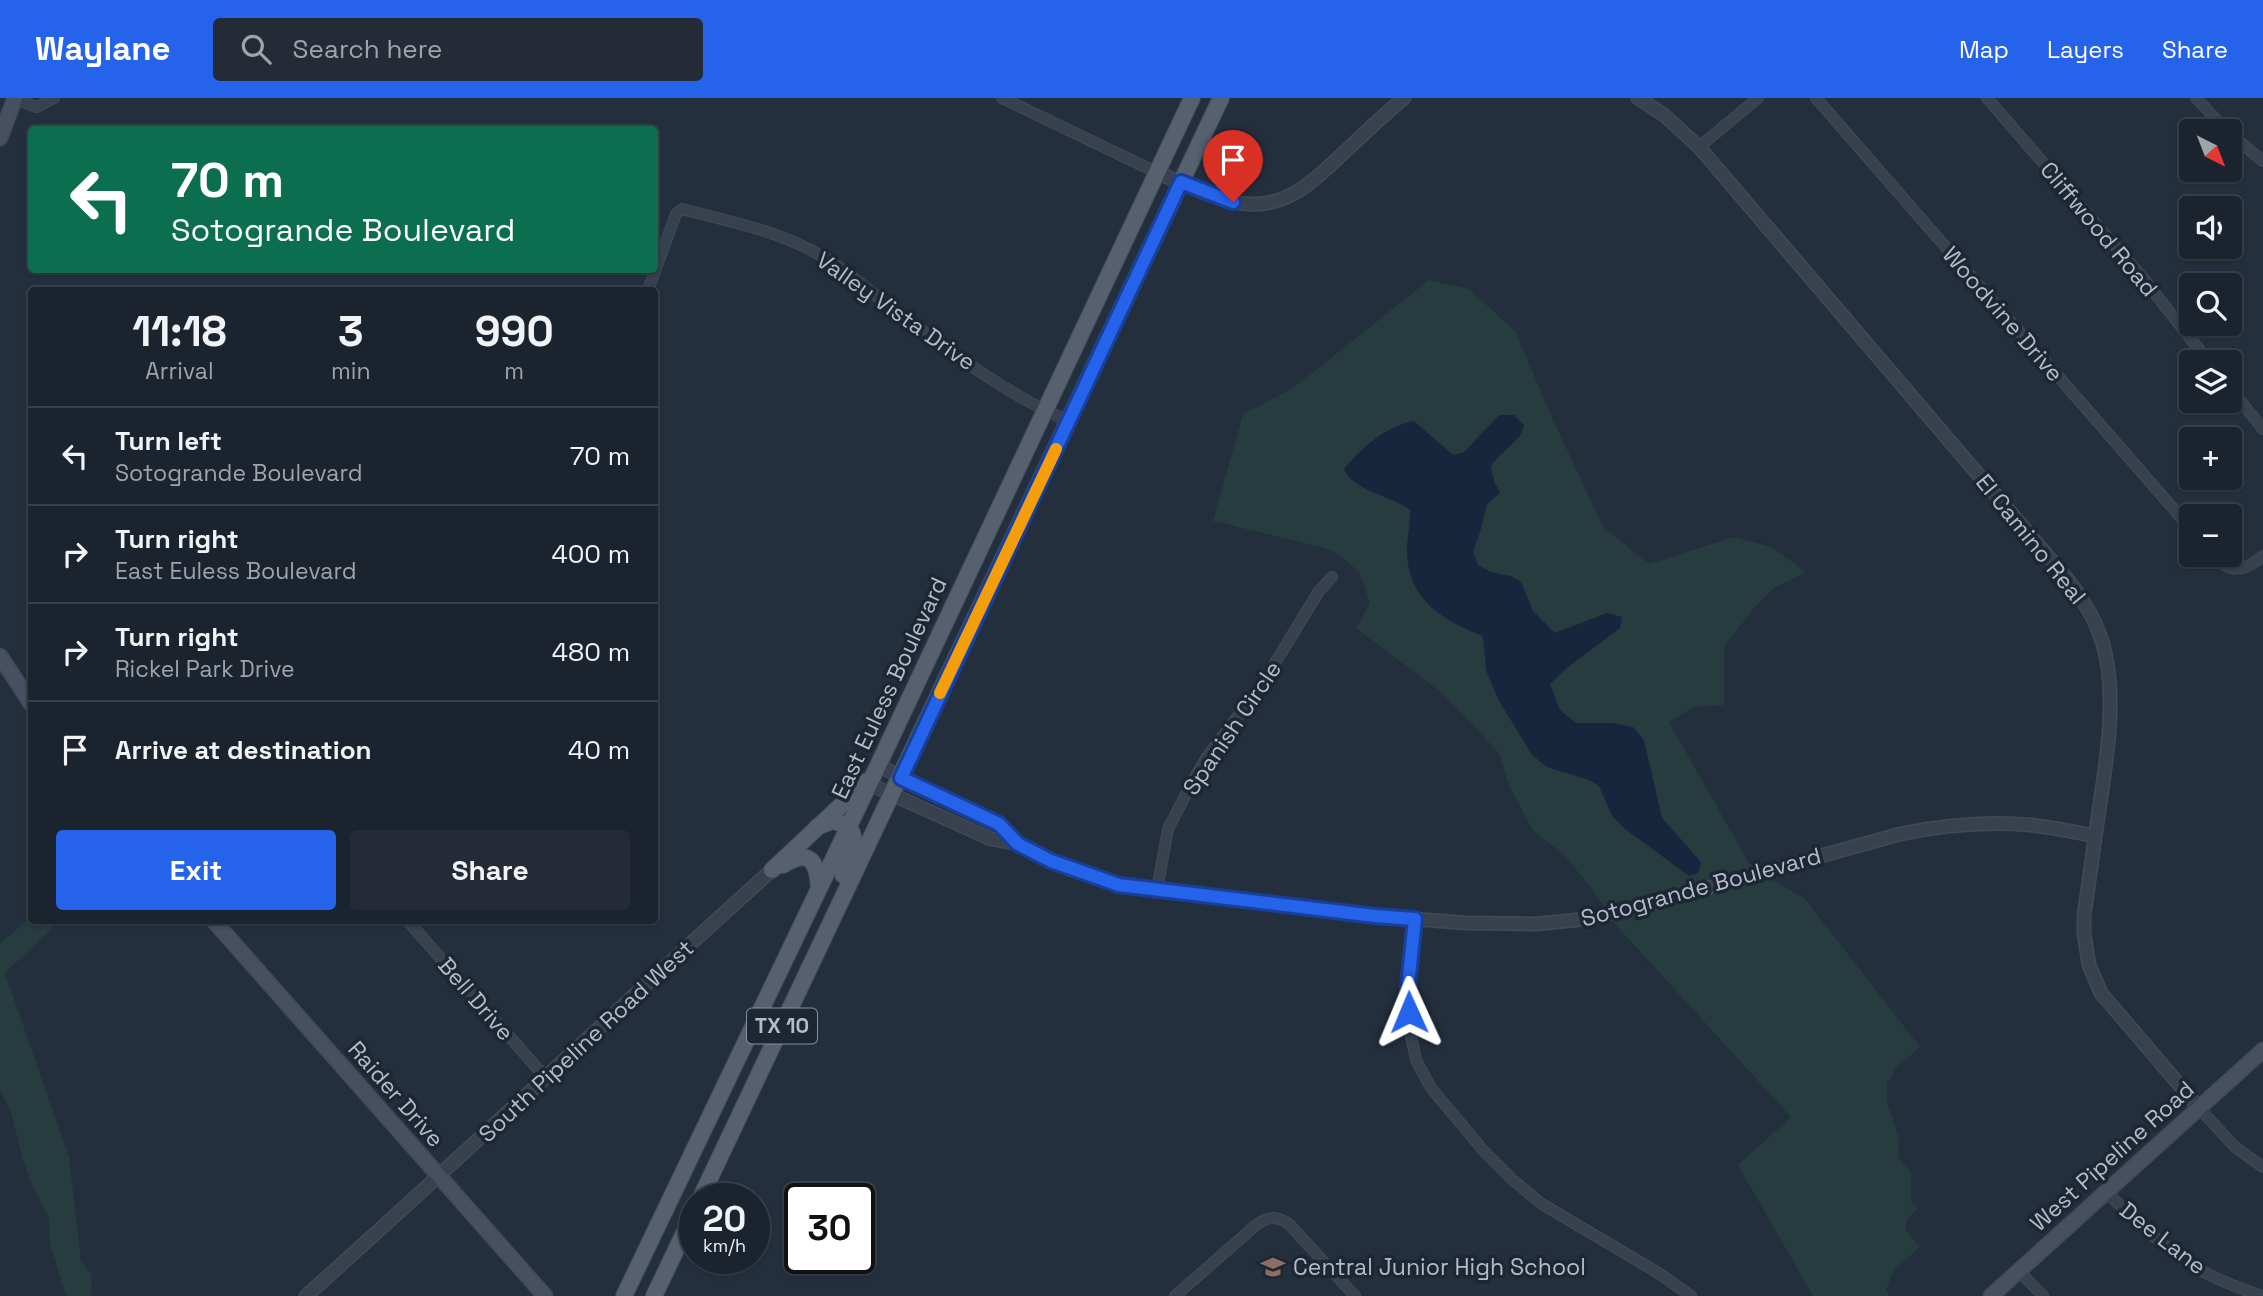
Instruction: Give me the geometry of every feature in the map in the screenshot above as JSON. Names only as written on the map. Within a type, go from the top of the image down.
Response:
[{"type":"main road","name":"East Euless Boulevard","points":[[624,1296],[1192,98]]},
{"type":"main road","name":"TX 10","points":[[708,1183],[1221,98]]},
{"type":"main road","points":[[0,138],[15,99]]},
{"type":"main road","points":[[0,656],[28,699]]},
{"type":"main road","points":[[772,870],[873,775]]},
{"type":"main road","points":[[817,827],[832,821],[848,827],[855,841],[828,913],[820,947]]},
{"type":"main road","points":[[772,870],[794,858],[810,859],[816,865],[819,888]]},
{"type":"main road","name":"Raider Drive","points":[[217,924],[545,1296]]},
{"type":"main road","name":"West Pipeline Road","points":[[1991,1296],[2263,1050]]},
{"type":"main road","points":[[726,1081],[751,1092]]},
{"type":"main road","points":[[654,1296],[679,1244]]},
{"type":"street","points":[[15,99],[37,107],[54,98]]},
{"type":"street","points":[[1002,98],[1158,173],[1247,205],[1285,199],[1307,187],[1404,98]]},
{"type":"street","name":"El Camino Real","points":[[1638,98],[1664,115],[1699,147],[2068,581],[2089,610],[2106,655],[2110,720],[2105,780],[2084,916],[2084,933],[2092,976],[2101,993],[2199,1108]]},
{"type":"street","points":[[1699,147],[1758,98]]},
{"type":"street","name":"Woodvine Drive","points":[[1816,98],[2179,515]]},
{"type":"street","name":"Cliffwood Road","points":[[1987,98],[2141,277],[2199,350]]},
{"type":"street","points":[[2196,98],[2215,119]]},
{"type":"street","points":[[2242,144],[2263,161]]},
{"type":"street","name":"Valley Vista Drive","points":[[658,263],[676,214],[682,209],[751,226],[833,262],[940,344],[1045,411],[1069,421]]},
{"type":"street","points":[[2242,403],[2263,429]]},
{"type":"street","points":[[2231,567],[2237,569],[2255,562],[2263,555]]},
{"type":"street","name":"Spanish Circle","points":[[1157,890],[1168,829],[1196,775],[1261,686],[1319,591],[1332,576]]},
{"type":"street","name":"Sotogrande Boulevard","points":[[873,775],[892,795],[990,839],[1018,844],[1070,869],[1119,885],[1375,916],[1464,923],[1547,923],[1586,919],[1875,840],[1940,825],[2032,825],[2095,836]]},
{"type":"street","name":"Sotogrande Boulevard","points":[[873,775],[901,778],[999,824],[1018,844]]},
{"type":"street","name":"South Pipeline Road West","points":[[306,1296],[439,1178],[545,1077],[772,870]]},
{"type":"street","points":[[1415,919],[1408,986],[1411,1036],[1416,1060],[1431,1088],[1483,1150],[1542,1204],[1660,1274],[1691,1296]]},
{"type":"street","name":"Bell Drive","points":[[411,924],[545,1077]]},
{"type":"street","points":[[2199,1108],[2235,1147],[2263,1167]]},
{"type":"street","name":"Dee Lane","points":[[2106,1192],[2145,1229],[2189,1264],[2261,1296]]},
{"type":"street","points":[[1175,1296],[1256,1225],[1271,1217],[1289,1224],[1355,1296]]},
{"type":"street","points":[[2019,1270],[2043,1296]]},
{"type":"green space","points":[[1429,280],[1469,289],[1516,332],[1603,527],[1649,564],[1734,537],[1772,547],[1806,572],[1774,588],[1754,608],[1724,647],[1724,705],[1694,707],[1669,722],[1750,865],[1805,899],[1920,1047],[1897,1067],[1887,1083],[1887,1101],[1899,1139],[1898,1157],[1911,1173],[1911,1202],[1918,1208],[1907,1219],[1905,1229],[1920,1247],[1893,1271],[1886,1290],[1890,1296],[1813,1296],[1738,1165],[1791,1117],[1616,925],[1590,886],[1563,854],[1532,829],[1509,785],[1499,753],[1441,692],[1356,628],[1370,603],[1360,573],[1329,549],[1213,521],[1243,414],[1293,388]]},
{"type":"green space","points":[[28,920],[28,924],[57,924],[5,973],[69,1157],[81,1261],[92,1275],[91,1296],[66,1296],[50,1244],[49,1218],[34,1190],[11,1112],[0,1090],[0,944]]},
{"type":"water","points":[[1499,415],[1514,415],[1524,425],[1519,437],[1491,467],[1500,493],[1487,504],[1473,552],[1478,565],[1521,582],[1533,611],[1555,633],[1607,613],[1622,617],[1620,628],[1550,684],[1560,710],[1576,723],[1612,723],[1633,727],[1644,740],[1662,818],[1701,862],[1698,873],[1689,876],[1624,828],[1612,816],[1599,786],[1589,780],[1547,767],[1532,755],[1498,699],[1486,670],[1483,636],[1442,616],[1421,596],[1414,584],[1407,554],[1410,510],[1364,488],[1348,476],[1344,469],[1375,439],[1414,421],[1453,455],[1464,452]]},
{"type":"slow traffic","points":[[940,693],[1056,449]]},
{"type":"place","name":"Central Junior High School","points":[[1273,1267]]},
{"type":"route","points":[[1233,202],[1181,182],[901,778],[999,824],[1018,844],[1051,861],[1119,885],[1221,899],[1415,919],[1408,986],[1409,1012]]}]
